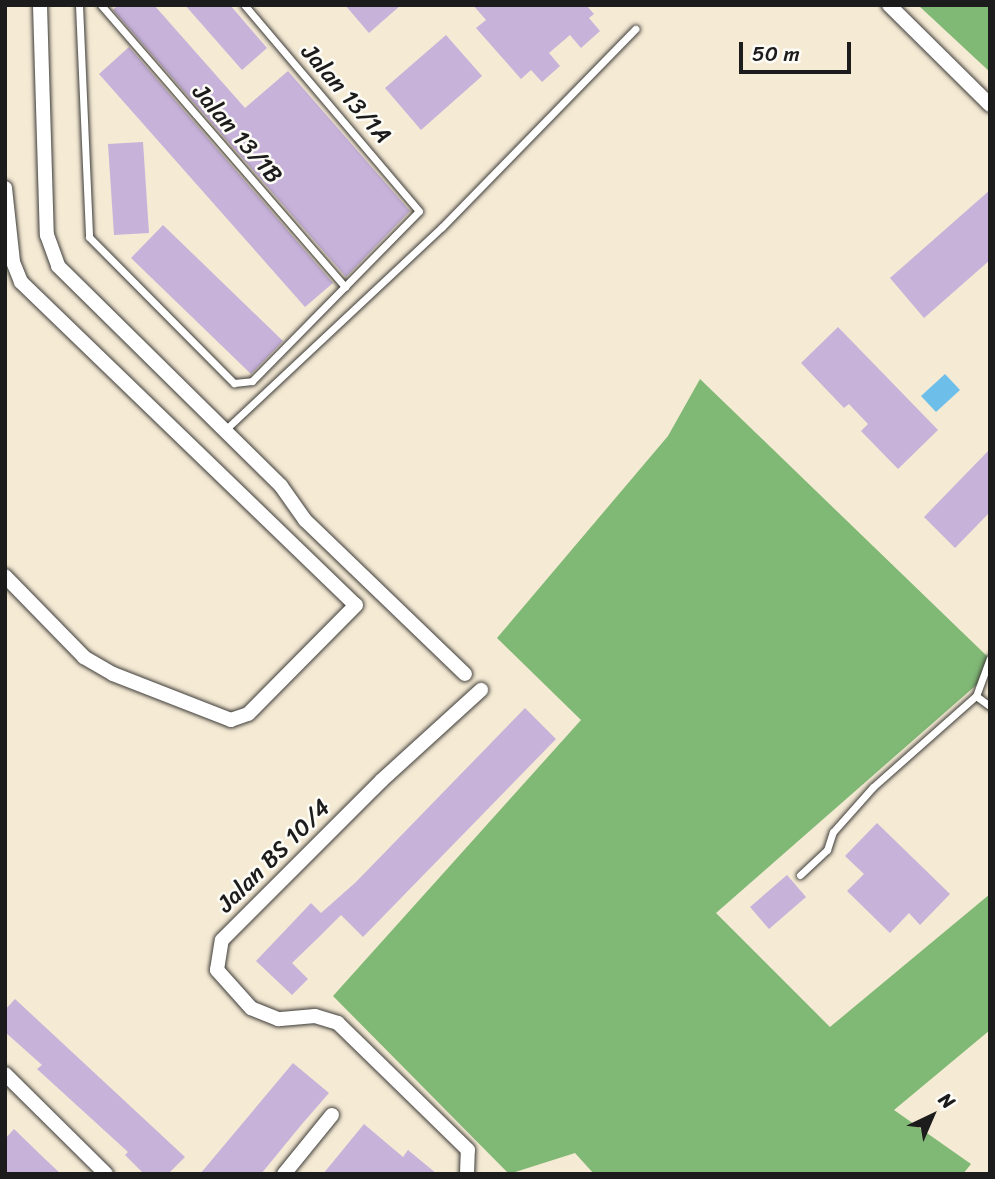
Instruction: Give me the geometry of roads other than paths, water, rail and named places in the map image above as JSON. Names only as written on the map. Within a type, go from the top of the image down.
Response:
[{"type":"street","points":[[40,5],[47,235],[58,265],[281,486],[305,520],[466,674]]},
{"type":"street","points":[[889,5],[990,105]]},
{"type":"street","points":[[5,188],[13,262],[21,282],[356,605],[248,714],[231,720],[113,674],[84,657],[5,576]]},
{"type":"street","name":"Jalan BS 10/4","points":[[467,1174],[468,1150],[338,1023],[315,1016],[278,1019],[251,1008],[217,970],[222,940],[382,780],[481,690]]},
{"type":"street","points":[[5,1074],[106,1174]]},
{"type":"street","points":[[284,1174],[332,1115]]},
{"type":"lane","points":[[79,5],[89,237],[234,383],[252,381],[345,287]]},
{"type":"lane","name":"Jalan 13/1B","points":[[100,5],[345,287]]},
{"type":"lane","name":"Jalan 13/1A","points":[[244,5],[419,209],[345,287]]},
{"type":"lane","points":[[225,430],[442,227],[635,29]]},
{"type":"lane","points":[[800,875],[827,850],[834,832],[873,787],[976,696],[990,658]]},
{"type":"lane","points":[[976,696],[990,706]]},
{"type":"water","points":[[945,374],[960,390],[936,412],[921,396]]}]
